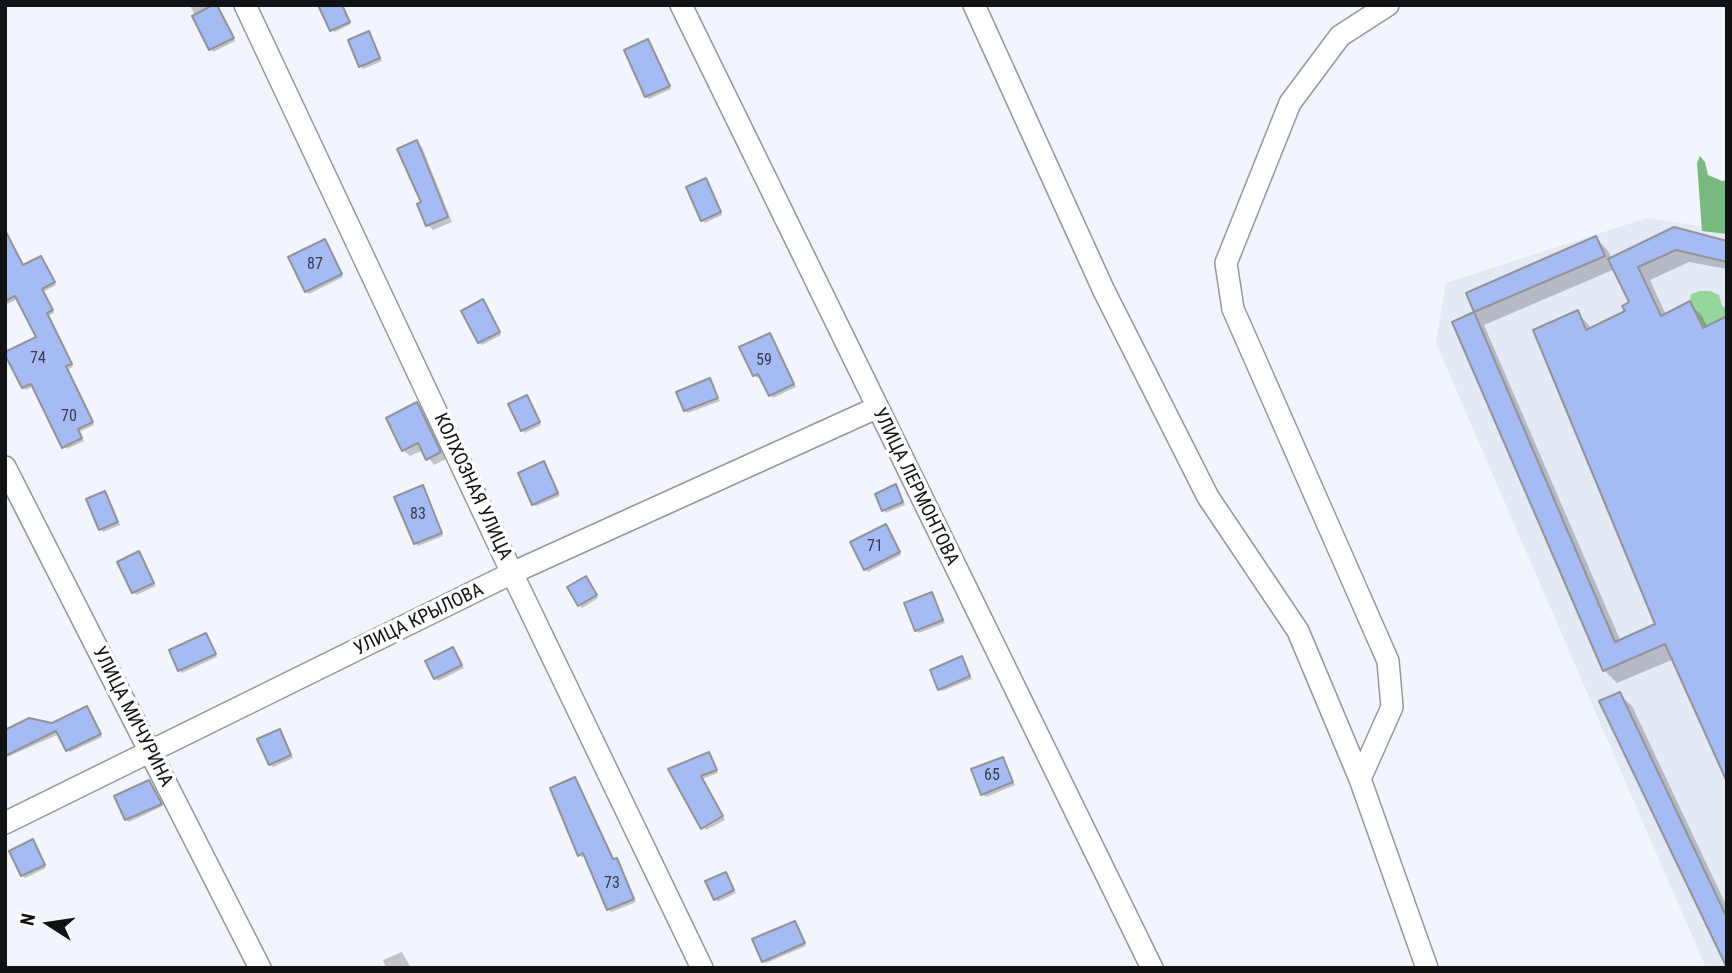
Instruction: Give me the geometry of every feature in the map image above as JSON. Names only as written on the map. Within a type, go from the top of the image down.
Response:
[{"type":"street","name":"КОЛХОЗНАЯ УЛИЦА","points":[[245,5],[512,573],[702,968]]},
{"type":"street","name":"УЛИЦА ЛЕРМОНТОВА","points":[[681,5],[1152,968]]},
{"type":"street","points":[[974,5],[1104,291],[1208,498],[1297,631],[1360,779],[1427,968]]},
{"type":"street","points":[[1360,779],[1392,707],[1388,662],[1233,309],[1226,262],[1290,103],[1340,36],[1388,5]]},
{"type":"street","name":"УЛИЦА КРЫЛОВА","points":[[5,823],[512,573],[876,408]]},
{"type":"street","name":"УЛИЦА МИЧУРИНА","points":[[5,467],[260,968]]},
{"type":"shaded area","points":[[1700,156],[1705,162],[1708,175],[1722,181],[1727,180],[1727,234],[1702,231],[1697,163]]},
{"type":"shaded area","points":[[1647,218],[1727,230],[1727,968],[1706,968],[1436,343],[1446,283]]},
{"type":"shaded area","points":[[1700,291],[1719,295],[1722,306],[1727,308],[1727,316],[1703,328],[1690,301],[1691,294]]},
{"type":"building","points":[[217,5],[234,38],[209,50],[192,16]]},
{"type":"building","points":[[318,5],[342,5],[350,22],[330,31]]},
{"type":"building","points":[[369,31],[380,58],[359,67],[348,40]]},
{"type":"building","points":[[648,39],[670,86],[645,97],[624,50]]},
{"type":"building","points":[[417,140],[448,217],[426,226],[417,204],[421,202],[397,149]]},
{"type":"building","points":[[706,178],[721,212],[701,221],[686,187]]},
{"type":"building","points":[[1674,227],[1727,241],[1727,262],[1676,250],[1638,267],[1661,316],[1690,301],[1703,328],[1727,316],[1727,782],[1665,644],[1603,671],[1452,322],[1474,312],[1615,642],[1655,624],[1533,330],[1578,310],[1586,330],[1625,311],[1622,306],[1629,302],[1608,259]]},
{"type":"building","points":[[5,230],[23,265],[41,256],[55,282],[42,289],[53,310],[47,313],[72,364],[66,366],[93,422],[78,429],[82,438],[62,448],[31,384],[22,388],[5,355],[5,352],[36,337],[15,296],[5,301]]},
{"type":"building","points":[[1596,236],[1605,256],[1474,312],[1466,293]]},
{"type":"building","points":[[325,239],[342,274],[305,292],[288,257]]},
{"type":"building","points":[[483,299],[500,332],[478,343],[461,311]]},
{"type":"building","points":[[770,333],[794,384],[769,396],[758,374],[753,376],[739,347]]},
{"type":"building","points":[[710,378],[718,398],[684,411],[676,392]]},
{"type":"building","points":[[527,395],[540,422],[521,431],[508,404]]},
{"type":"building","points":[[417,402],[441,452],[426,460],[418,443],[402,451],[386,418]]},
{"type":"building","points":[[544,461],[558,493],[532,505],[518,473]]},
{"type":"building","points":[[896,484],[903,502],[882,511],[875,494]]},
{"type":"building","points":[[423,485],[442,533],[414,544],[394,497]]},
{"type":"building","points":[[105,491],[118,522],[99,530],[86,499]]},
{"type":"building","points":[[886,524],[900,552],[864,570],[850,542]]},
{"type":"building","points":[[139,551],[154,583],[132,593],[117,562]]},
{"type":"building","points":[[586,576],[597,595],[578,606],[567,587]]},
{"type":"building","points":[[932,592],[943,620],[915,631],[904,603]]},
{"type":"building","points":[[206,633],[216,654],[178,671],[169,650]]},
{"type":"building","points":[[453,647],[462,665],[434,679],[425,661]]},
{"type":"building","points":[[962,656],[970,676],[938,690],[930,670]]},
{"type":"building","points":[[1620,692],[1727,918],[1727,968],[1599,701]]},
{"type":"building","points":[[87,706],[101,734],[66,751],[56,731],[5,756],[5,730],[29,718],[52,723]]},
{"type":"building","points":[[280,729],[291,755],[269,765],[257,739]]},
{"type":"building","points":[[709,752],[717,770],[701,776],[723,816],[701,829],[668,769]]},
{"type":"building","points":[[1003,757],[1013,782],[981,795],[971,769]]},
{"type":"building","points":[[575,777],[613,859],[617,858],[634,899],[607,910],[583,853],[578,856],[550,788]]},
{"type":"building","points":[[149,780],[162,804],[125,820],[114,796]]},
{"type":"building","points":[[33,839],[45,865],[21,876],[9,851]]},
{"type":"building","points":[[726,872],[734,890],[714,900],[705,881]]},
{"type":"building","points":[[795,921],[805,943],[762,962],[752,939]]}]
